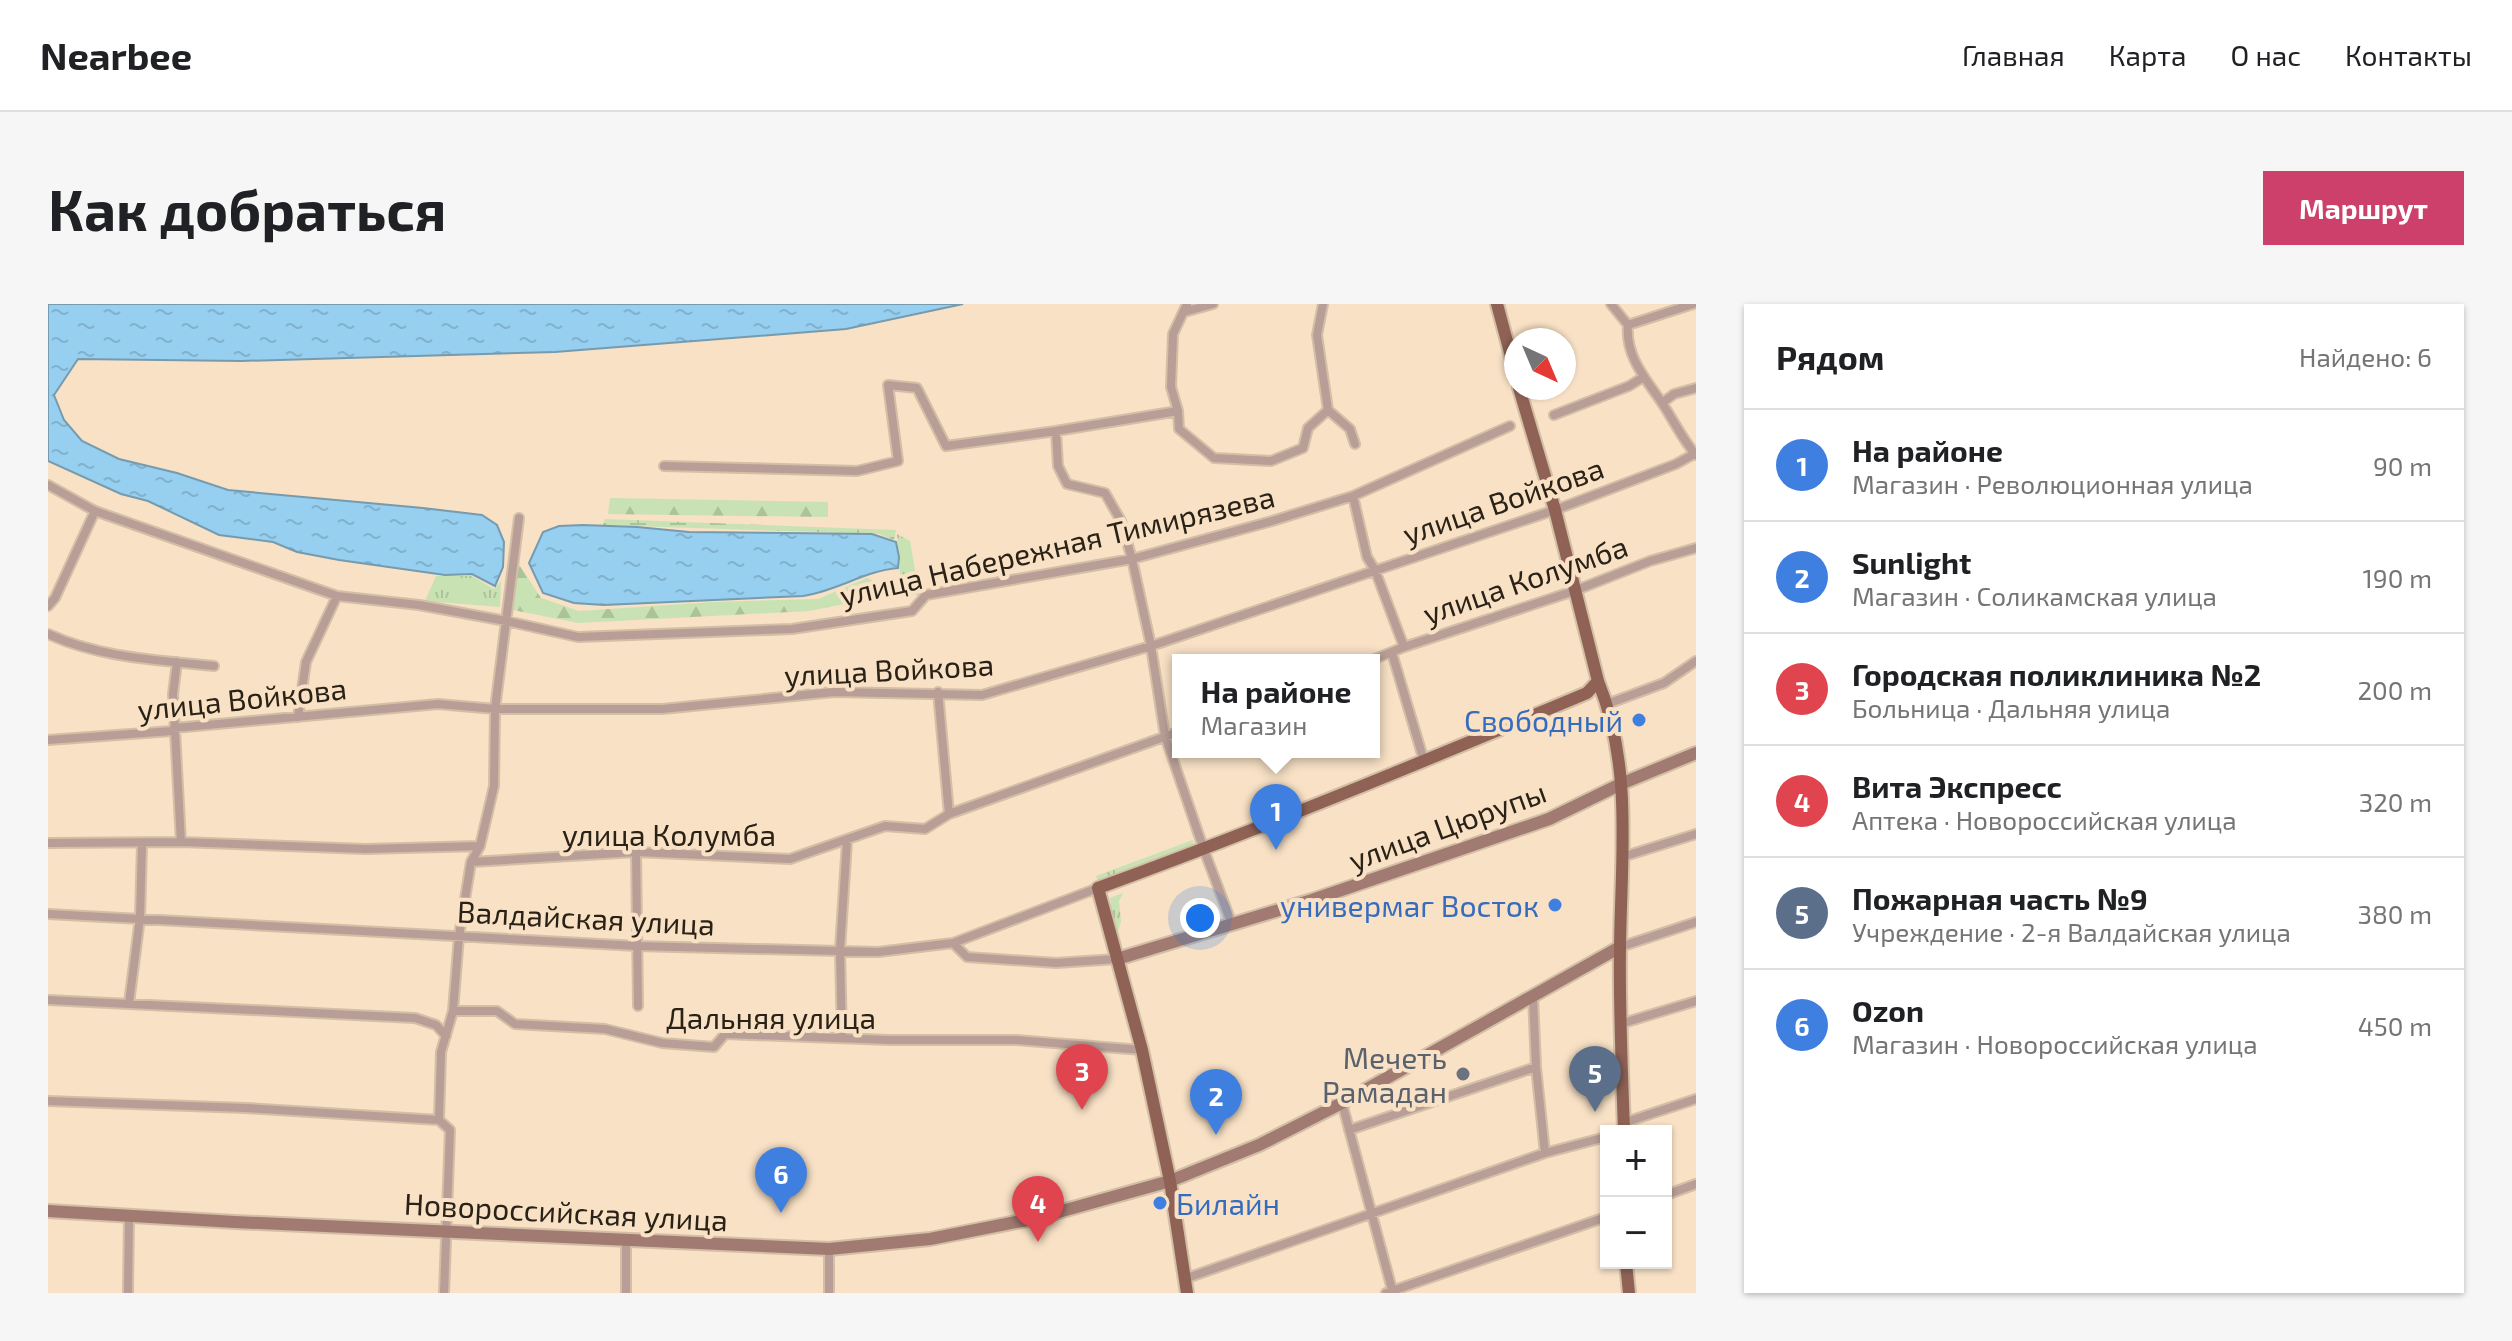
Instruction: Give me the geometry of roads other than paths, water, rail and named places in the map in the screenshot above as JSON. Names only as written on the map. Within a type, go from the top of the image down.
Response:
[{"type":"main road","points":[[1497,304],[1504,330]]},
{"type":"main road","points":[[1523,400],[1555,510],[1598,681],[1607,704],[1623,783],[1620,1024],[1624,1125]]},
{"type":"main road","points":[[1187,1293],[1170,1181],[1142,1050],[1098,888],[1204,850],[1424,761],[1587,693],[1598,681]]},
{"type":"main road","points":[[1627,1269],[1629,1293]]},
{"type":"street","points":[[1213,304],[1186,308],[1173,334],[1171,387],[1179,429],[1214,458],[1271,461],[1303,448],[1308,428],[1328,410]]},
{"type":"street","points":[[1323,304],[1317,335],[1328,410],[1350,429],[1355,444]]},
{"type":"street","points":[[1611,304],[1628,325],[1627,337],[1642,378],[1662,403],[1687,446],[1696,454]]},
{"type":"street","points":[[1628,325],[1693,304]]},
{"type":"street","points":[[1554,415],[1642,378]]},
{"type":"street","points":[[664,466],[857,471],[898,461],[888,385],[917,388],[946,446],[1178,411]]},
{"type":"street","points":[[1662,403],[1674,394],[1696,388]]},
{"type":"street","name":"улица Набережная Тимирязева","points":[[48,485],[95,511],[337,596],[419,605],[578,637],[792,629],[912,611],[926,595],[1132,559],[1272,521],[1353,496],[1510,426]]},
{"type":"street","points":[[1056,431],[1058,466],[1067,484],[1105,493],[1121,521],[1151,646],[1165,736],[1172,756]]},
{"type":"street","name":"улица Войкова","points":[[48,740],[172,731],[174,728],[438,704],[495,709],[662,709],[834,692],[982,695],[1151,646],[1555,510],[1696,454]]},
{"type":"street","points":[[1353,496],[1367,557],[1375,570],[1404,647]]},
{"type":"street","points":[[48,606],[55,598],[95,511]]},
{"type":"street","points":[[439,1120],[441,1052],[453,1011],[459,936],[471,862],[480,846],[494,786],[495,709],[519,518]]},
{"type":"street","name":"улица Колумба","points":[[1380,657],[1574,591],[1650,561],[1696,548]]},
{"type":"street","points":[[298,717],[306,662],[337,596]]},
{"type":"street","points":[[48,634],[71,645],[119,656],[214,666]]},
{"type":"street","points":[[1392,653],[1424,761]]},
{"type":"street","points":[[1607,704],[1664,683],[1696,661]]},
{"type":"street","points":[[177,662],[173,694],[181,842]]},
{"type":"street","points":[[938,692],[949,814]]},
{"type":"street","name":"улица Колумба","points":[[471,862],[636,852],[790,859],[885,826],[925,829],[949,814],[1172,734]]},
{"type":"street","name":"улица Цюрупы","points":[[1117,959],[1312,900],[1549,819],[1623,783],[1696,753]]},
{"type":"street","points":[[1173,758],[1232,924]]},
{"type":"street","points":[[1622,857],[1696,834]]},
{"type":"street","points":[[842,1038],[840,950],[847,841]]},
{"type":"street","points":[[48,843],[181,842],[365,849],[480,846]]},
{"type":"street","points":[[129,1003],[140,918],[142,844]]},
{"type":"street","points":[[636,852],[638,1006]]},
{"type":"street","name":"Валдайская улица","points":[[48,914],[637,946],[878,952],[953,943],[1098,888]]},
{"type":"street","points":[[1620,947],[1696,922]]},
{"type":"street","points":[[953,943],[967,957],[1056,963],[1117,959]]},
{"type":"street","name":"Новороссийская улица","points":[[48,1211],[829,1249],[930,1239],[1037,1218],[1170,1181],[1259,1145],[1342,1103],[1620,947]]},
{"type":"street","points":[[1533,996],[1536,1067],[1545,1153]]},
{"type":"street","points":[[48,1000],[415,1018],[436,1025],[446,1036]]},
{"type":"street","points":[[1620,1024],[1696,1001]]},
{"type":"street","name":"Дальняя улица","points":[[453,1011],[497,1011],[515,1024],[605,1029],[662,1043],[714,1047],[725,1034],[1016,1040],[1142,1050]]},
{"type":"street","points":[[1349,1130],[1536,1067]]},
{"type":"street","points":[[1629,1125],[1696,1099]]},
{"type":"street","points":[[48,1101],[246,1108],[439,1120],[450,1130],[444,1293]]},
{"type":"street","points":[[1342,1103],[1391,1292],[1600,1219]]},
{"type":"street","points":[[1184,1279],[1545,1153],[1600,1139]]},
{"type":"street","points":[[1672,1193],[1696,1184]]},
{"type":"street","points":[[128,1293],[129,1217]]},
{"type":"street","points":[[626,1240],[626,1293]]},
{"type":"street","points":[[829,1249],[829,1293]]},
{"type":"water","points":[[48,304],[963,304],[846,329],[555,352],[241,361],[78,359],[54,395],[64,420],[82,441],[119,459],[177,473],[228,490],[482,515],[497,525],[504,542],[503,567],[495,586],[472,574],[445,575],[339,560],[297,552],[273,542],[219,535],[148,501],[121,494],[48,461]]},
{"type":"water","points":[[559,526],[689,532],[872,534],[896,542],[898,568],[803,596],[604,605],[574,603],[543,593],[529,563],[543,532]]},
{"type":"place","name":"Свободный","points":[[1639,720]]},
{"type":"place","name":"На районе","points":[[1276,850]]},
{"type":"place","name":"универмаг Восток","points":[[1555,905]]},
{"type":"place","name":"Мечеть Рамадан","points":[[1463,1074]]},
{"type":"place","name":"Городская поликлиника №2","points":[[1082,1110]]},
{"type":"place","name":"Пожарная часть №9","points":[[1595,1112]]},
{"type":"place","name":"Sunlight","points":[[1216,1135]]},
{"type":"place","name":"Билайн","points":[[1160,1203]]},
{"type":"place","name":"Ozon","points":[[781,1213]]},
{"type":"place","name":"Вита Экспресс","points":[[1038,1242]]}]
